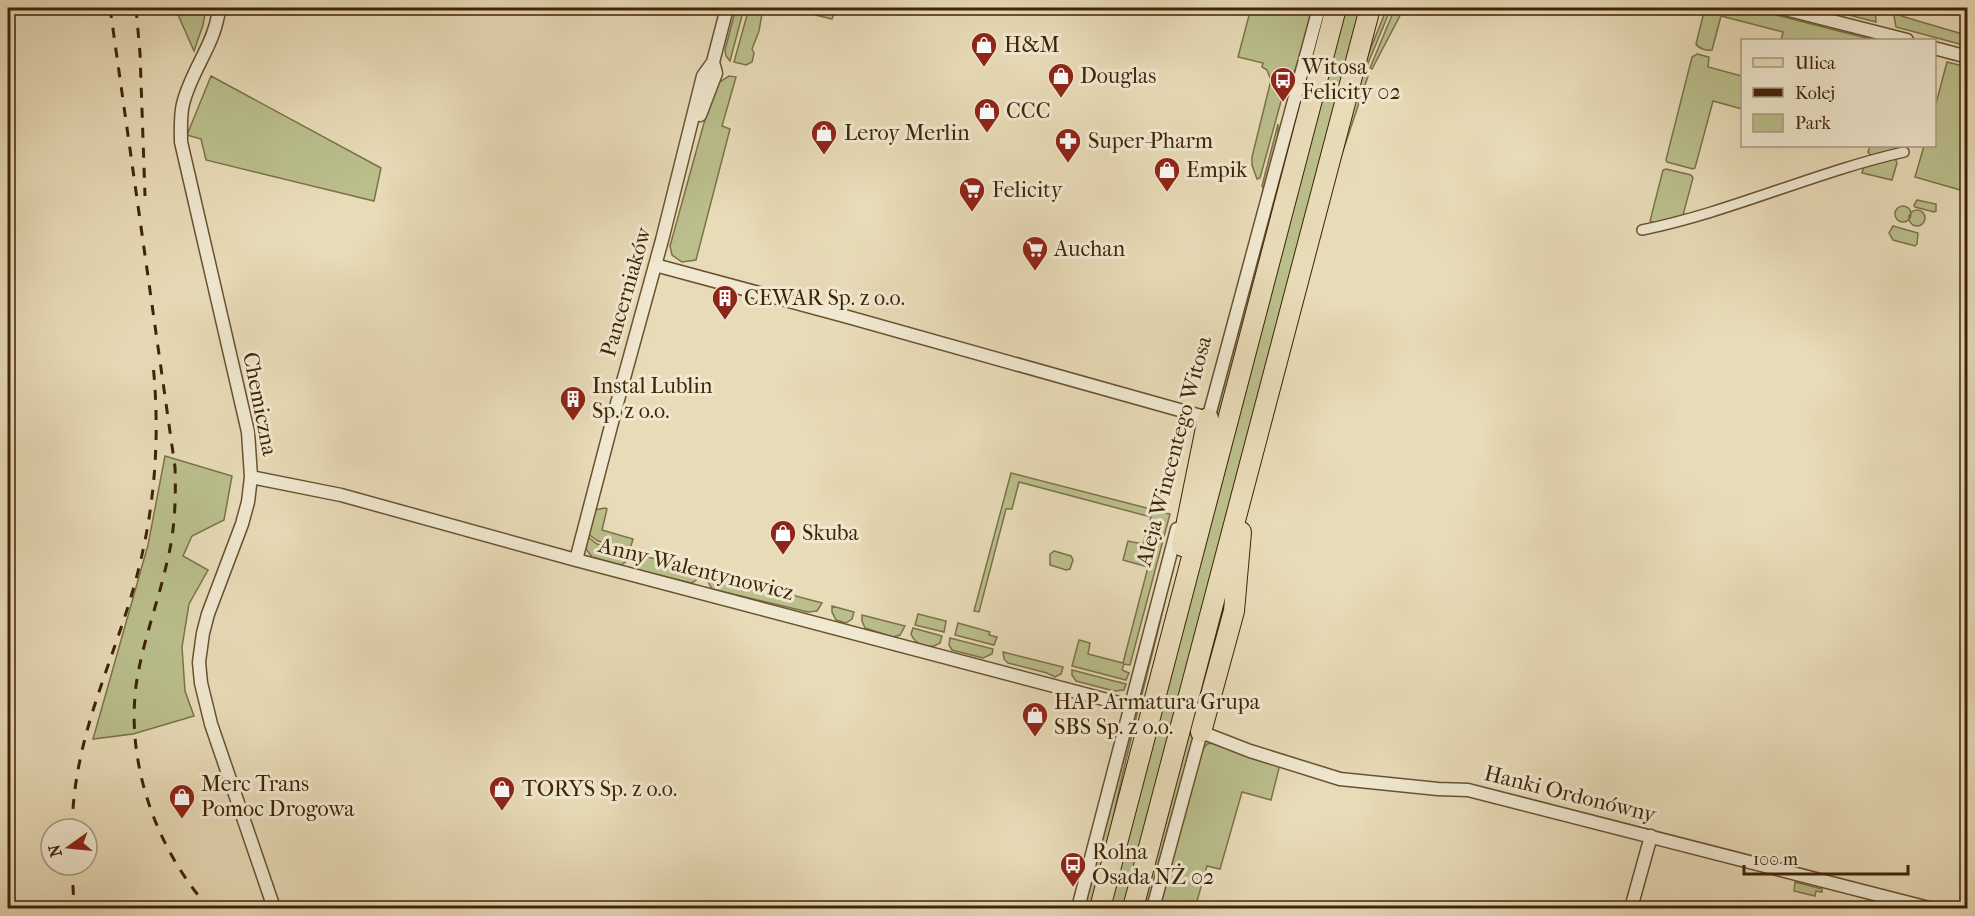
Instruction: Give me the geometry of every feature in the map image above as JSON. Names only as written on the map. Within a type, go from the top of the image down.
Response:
[{"type":"main road","name":"Aleja Wincentego Witosa","points":[[1100,909],[1336,8]]},
{"type":"main road","points":[[1133,909],[1370,8]]},
{"type":"main road","points":[[1300,279],[1335,186]]},
{"type":"main road","points":[[1165,659],[1176,572],[1208,418]]},
{"type":"main road","points":[[1201,732],[1234,611],[1244,488]]},
{"type":"street","name":"Chemiczna","points":[[219,8],[210,45],[183,104],[181,142],[248,432],[251,477],[242,524],[203,633],[200,662],[201,682],[211,724],[274,909]]},
{"type":"street","name":"Pancerniaków","points":[[576,560],[689,140],[688,131],[703,76],[713,62],[728,8]]},
{"type":"street","name":"Aleja Wincentego Witosa","points":[[1078,909],[1127,727],[1130,706],[1319,8]]},
{"type":"street","points":[[1781,8],[1903,39]]},
{"type":"street","points":[[1936,48],[1968,57]]},
{"type":"street","points":[[1642,230],[1681,222],[1855,164],[1904,152]]},
{"type":"street","points":[[655,265],[1208,418]]},
{"type":"street","name":"Anny Walentynowicz","points":[[251,477],[341,495],[576,560],[1130,706]]},
{"type":"street","points":[[1153,909],[1201,732]]},
{"type":"street","name":"Hanki Ordonówny","points":[[1201,732],[1250,751],[1340,779],[1468,790],[1929,909]]},
{"type":"street","points":[[1631,909],[1651,836]]},
{"type":"green space","points":[[175,8],[206,8],[194,51]]},
{"type":"green space","points":[[736,8],[744,8],[730,61],[725,50]]},
{"type":"green space","points":[[749,8],[763,8],[759,31],[752,49],[754,53],[752,62],[746,65],[734,62]]},
{"type":"green space","points":[[787,8],[812,8],[834,13],[832,19]]},
{"type":"green space","points":[[1251,8],[1314,8],[1303,49],[1290,83],[1286,83],[1260,178],[1257,179],[1252,157],[1271,80],[1267,70],[1262,67],[1263,63],[1238,57]]},
{"type":"green space","points":[[1324,8],[1330,8],[1181,572],[1200,475]]},
{"type":"green space","points":[[1343,8],[1361,8],[1127,908],[1107,908]]},
{"type":"green space","points":[[1387,8],[1391,8],[1364,73],[1368,76],[1335,175],[1359,77]]},
{"type":"green space","points":[[1395,8],[1404,8],[1372,69],[1370,68]]},
{"type":"green space","points":[[1705,8],[1749,8],[1870,39],[1781,39],[1783,32],[1721,16],[1712,50],[1706,50],[1696,44]]},
{"type":"green space","points":[[1822,8],[1875,8],[1876,22]]},
{"type":"green space","points":[[1896,8],[1903,8],[1901,16],[1966,35],[1967,31],[1967,46],[1896,27],[1894,16]]},
{"type":"green space","points":[[1697,54],[1709,57],[1708,67],[1741,76],[1741,109],[1713,101],[1693,169],[1666,160],[1692,57]]},
{"type":"green space","points":[[1947,62],[1967,67],[1967,192],[1915,177],[1924,147],[1936,147],[1936,103]]},
{"type":"green space","points":[[211,76],[381,168],[374,201],[206,160],[201,139],[187,135]]},
{"type":"green space","points":[[729,76],[736,77],[722,126],[730,129],[696,260],[682,262],[672,255],[670,246],[704,123],[718,83]]},
{"type":"green space","points":[[1278,124],[1278,141],[1265,191],[1262,186]]},
{"type":"green space","points":[[1870,147],[1900,147],[1898,150],[1871,156],[1868,152]]},
{"type":"green space","points":[[1895,158],[1897,163],[1892,180],[1862,173],[1864,166]]},
{"type":"green space","points":[[1663,170],[1691,175],[1693,178],[1683,215],[1654,223],[1650,221]]},
{"type":"green space","points":[[1917,200],[1936,204],[1936,211],[1915,207]]},
{"type":"green space","points":[[1903,206],[1911,214],[1903,222],[1895,214]]},
{"type":"green space","points":[[1917,210],[1925,218],[1917,226],[1909,218]]},
{"type":"green space","points":[[1893,226],[1918,233],[1917,244],[1915,246],[1893,240],[1889,233]]},
{"type":"green space","points":[[165,456],[232,476],[224,520],[192,536],[183,556],[208,570],[189,604],[182,647],[185,691],[194,716],[133,734],[93,739],[148,545]]},
{"type":"green space","points":[[1011,473],[1170,514],[1130,665],[1124,664],[1122,670],[1129,673],[1126,680],[1072,666],[1079,640],[1090,643],[1088,654],[1123,663],[1148,567],[1123,560],[1128,541],[1143,544],[1151,517],[1019,482],[1012,509],[1006,509],[979,612],[974,611]]},
{"type":"green space","points":[[607,509],[602,530],[633,539],[630,549],[598,541],[588,534],[594,510]]},
{"type":"green space","points":[[588,537],[597,544],[629,552],[627,561],[621,565],[592,557],[586,549]]},
{"type":"green space","points":[[1054,551],[1071,556],[1073,560],[1070,569],[1050,565],[1050,554]]},
{"type":"green space","points":[[637,554],[700,571],[699,576],[691,583],[639,570],[635,565]]},
{"type":"green space","points":[[1172,570],[1097,889],[1092,908],[1084,908],[1134,721],[1134,710]]},
{"type":"green space","points":[[710,573],[822,603],[817,611],[808,612],[712,589],[708,582]]},
{"type":"green space","points":[[832,606],[854,612],[852,619],[846,623],[836,620]]},
{"type":"green space","points":[[918,614],[946,621],[944,632],[915,625]]},
{"type":"green space","points":[[862,615],[905,626],[900,635],[893,637],[865,628]]},
{"type":"green space","points":[[958,623],[990,632],[989,635],[997,637],[994,645],[955,635]]},
{"type":"green space","points":[[913,628],[942,636],[940,643],[934,646],[921,644],[911,634]]},
{"type":"green space","points":[[950,638],[993,649],[992,654],[983,658],[952,650],[949,645]]},
{"type":"green space","points":[[1003,652],[1063,667],[1061,674],[1055,677],[1008,663],[1004,659]]},
{"type":"green space","points":[[1072,670],[1126,684],[1124,690],[1114,691],[1076,681]]},
{"type":"green space","points":[[1208,673],[1201,711],[1148,908],[1142,908],[1181,752]]},
{"type":"green space","points":[[1212,743],[1280,764],[1271,800],[1242,792],[1220,869],[1207,866],[1195,908],[1159,908],[1200,753],[1207,744]]},
{"type":"green space","points":[[1795,882],[1822,889],[1822,892],[1816,891],[1815,896],[1794,891]]},
{"type":"railway","points":[[110,8],[175,467],[172,539],[136,686],[134,716],[136,746],[141,776],[160,833],[174,860],[209,908]]},
{"type":"railway","points":[[136,8],[140,53],[145,196]]},
{"type":"railway","points":[[73,817],[74,797],[85,739],[131,597],[150,511],[156,453],[153,364]]},
{"type":"railway","points":[[73,877],[74,908]]},
{"type":"place","name":"H&M","points":[[984,68]]},
{"type":"place","name":"Douglas","points":[[1061,99]]},
{"type":"place","name":"Witosa Felicity 02","points":[[1283,103]]},
{"type":"place","name":"CCC","points":[[987,134]]},
{"type":"place","name":"Leroy Merlin","points":[[824,156]]},
{"type":"place","name":"Super-Pharm","points":[[1068,164]]},
{"type":"place","name":"Empik","points":[[1167,193]]},
{"type":"place","name":"Felicity","points":[[972,213]]},
{"type":"place","name":"Auchan","points":[[1035,272]]},
{"type":"place","name":"CEWAR Sp. z o.o.","points":[[725,321]]},
{"type":"place","name":"Instal Lublin Sp. z o.o.","points":[[573,422]]},
{"type":"place","name":"Skuba","points":[[783,556]]},
{"type":"place","name":"HAP Armatura Grupa SBS Sp. z o.o.","points":[[1035,738]]},
{"type":"place","name":"TORYS Sp. z o.o.","points":[[502,812]]},
{"type":"place","name":"Merc Trans Pomoc Drogowa","points":[[182,820]]},
{"type":"place","name":"Rolna Osada NŻ 02","points":[[1073,888]]}]
